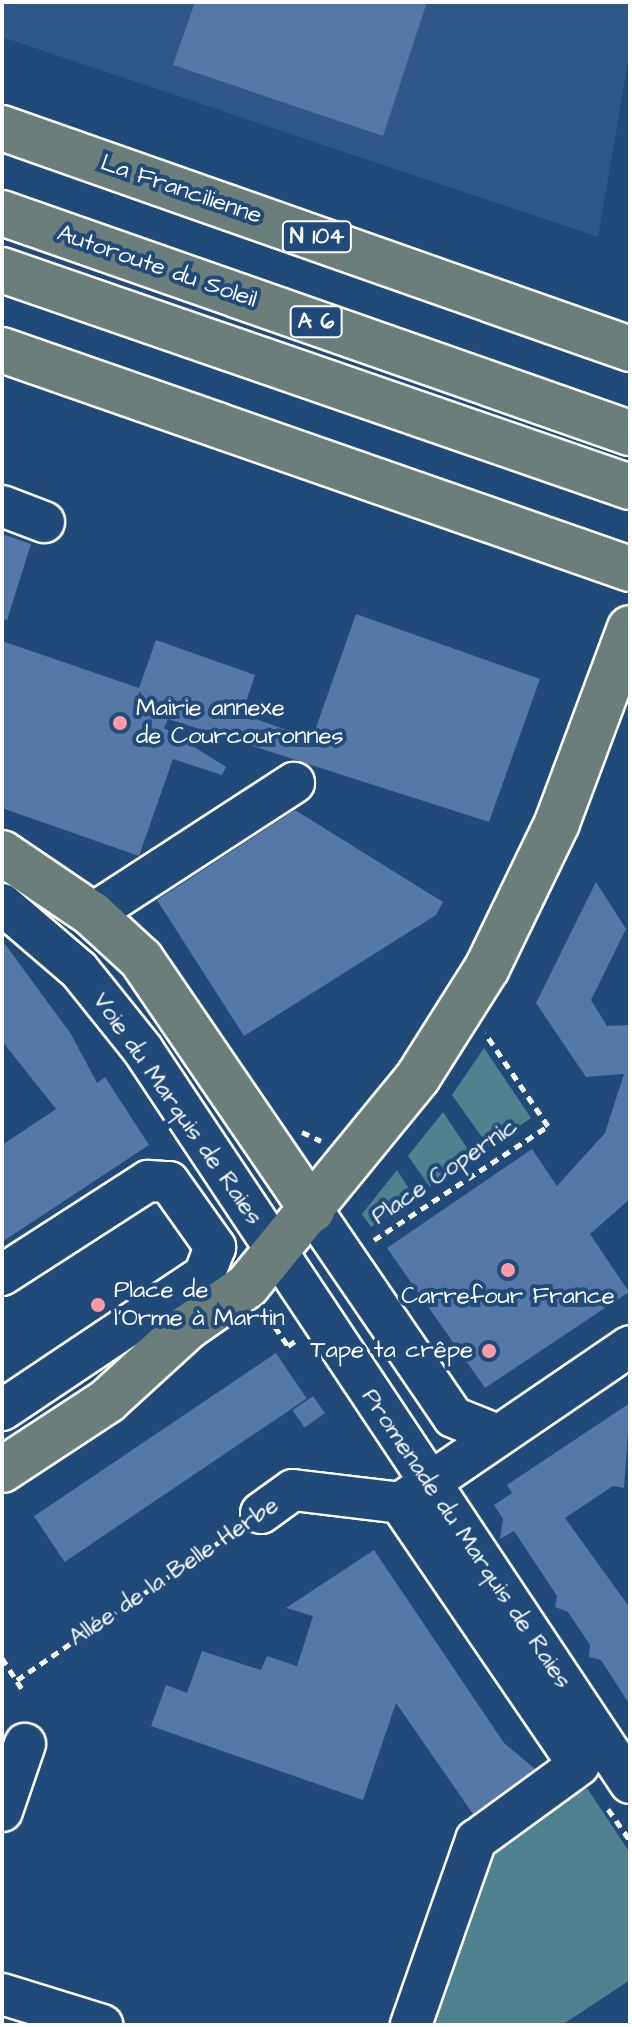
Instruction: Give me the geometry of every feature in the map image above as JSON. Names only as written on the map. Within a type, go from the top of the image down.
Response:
[{"type":"main road","name":"La Francilienne","points":[[2,128],[630,349]]},
{"type":"main road","name":"Autoroute du Soleil","points":[[2,213],[630,433]]},
{"type":"main road","name":"A 6","points":[[2,270],[630,487]]},
{"type":"main road","points":[[2,350],[630,569]]},
{"type":"main road","points":[[2,1470],[107,1401],[277,1254],[418,1077],[487,968],[557,823],[630,628]]},
{"type":"main road","points":[[2,853],[92,914],[183,1012],[312,1210]]},
{"type":"street","points":[[2,506],[44,522]]},
{"type":"street","points":[[92,914],[294,783]]},
{"type":"street","name":"Voie du Marquis de Raies","points":[[2,904],[113,1009],[277,1254]]},
{"type":"street","points":[[2,1275],[115,1199],[148,1181],[169,1182],[215,1247],[204,1275],[2,1410]]},
{"type":"street","points":[[312,1210],[453,1417],[495,1434]]},
{"type":"street","name":"Promenade du Marquis de Raies","points":[[277,1254],[414,1493],[630,1783]]},
{"type":"street","points":[[411,2025],[476,1840],[579,1765],[414,1493],[495,1434],[630,1346]]},
{"type":"street","name":"Allée de la Belle Herbe","points":[[261,1513],[293,1490],[414,1493]]},
{"type":"street","points":[[2,1811],[25,1744]]},
{"type":"street","points":[[2,1994],[51,2017],[102,2025]]},
{"type":"path","name":"Place Copernic","points":[[369,1232],[375,1242],[548,1126],[482,1029]]},
{"type":"path","points":[[294,1130],[316,1135],[344,1170]]},
{"type":"path","name":"Allée de la Belle Herbe","points":[[17,1680],[261,1513]]},
{"type":"path","points":[[2,1658],[24,1692]]},
{"type":"shaded area","points":[[2,2],[630,2],[630,50],[598,237],[2,37]]},
{"type":"green space","points":[[484,1048],[531,1118],[489,1147],[452,1095]]},
{"type":"green space","points":[[443,1112],[473,1157],[430,1187],[408,1156]]},
{"type":"green space","points":[[397,1170],[414,1197],[371,1227],[362,1214]]},
{"type":"green space","points":[[587,1788],[630,1853],[630,1980],[562,2025],[428,2025],[488,1852]]},
{"type":"building","points":[[195,2],[427,2],[383,136],[173,65]]},
{"type":"building","points":[[2,534],[31,544],[7,620],[2,619]]},
{"type":"building","points":[[356,614],[540,679],[489,822],[168,719],[164,728],[226,767],[222,775],[173,759],[139,856],[2,808],[2,641],[139,688],[156,640],[255,675],[242,714],[312,739]]},
{"type":"building","points":[[295,810],[443,902],[436,915],[244,1036],[157,900]]},
{"type":"building","name":"Carrefour France","points":[[596,882],[626,929],[591,1000],[607,1026],[630,1025],[630,1199],[590,1234],[629,1292],[485,1388],[387,1248],[532,1149],[557,1186],[605,1133],[624,1074],[586,1077],[536,1003]]},
{"type":"building","points":[[2,940],[71,1034],[97,1083],[105,1077],[149,1145],[2,1242],[2,1145],[56,1109],[2,1041]]},
{"type":"building","points":[[276,1353],[307,1399],[65,1562],[34,1516]]},
{"type":"building","points":[[313,1396],[325,1413],[305,1428],[293,1410]]},
{"type":"building","points":[[630,1403],[624,1488],[613,1486],[565,1518],[630,1608],[630,1705],[601,1660],[589,1657],[590,1645],[568,1612],[555,1607],[557,1596],[514,1531],[500,1539],[503,1519],[494,1505],[512,1493],[507,1485]]},
{"type":"building","points":[[374,1550],[504,1743],[535,1769],[473,1814],[396,1703],[363,1800],[151,1726],[166,1685],[187,1693],[202,1651],[261,1670],[267,1656],[297,1666],[313,1616],[286,1608]]},
{"type":"place","name":"Mairie annexe de Courcouronnes","points":[[120,723]]},
{"type":"place","name":"Carrefour France","points":[[508,1270]]},
{"type":"place","name":"Place de l'Orme à Martin","points":[[98,1305]]},
{"type":"place","name":"Tape ta crêpe","points":[[489,1351]]}]
